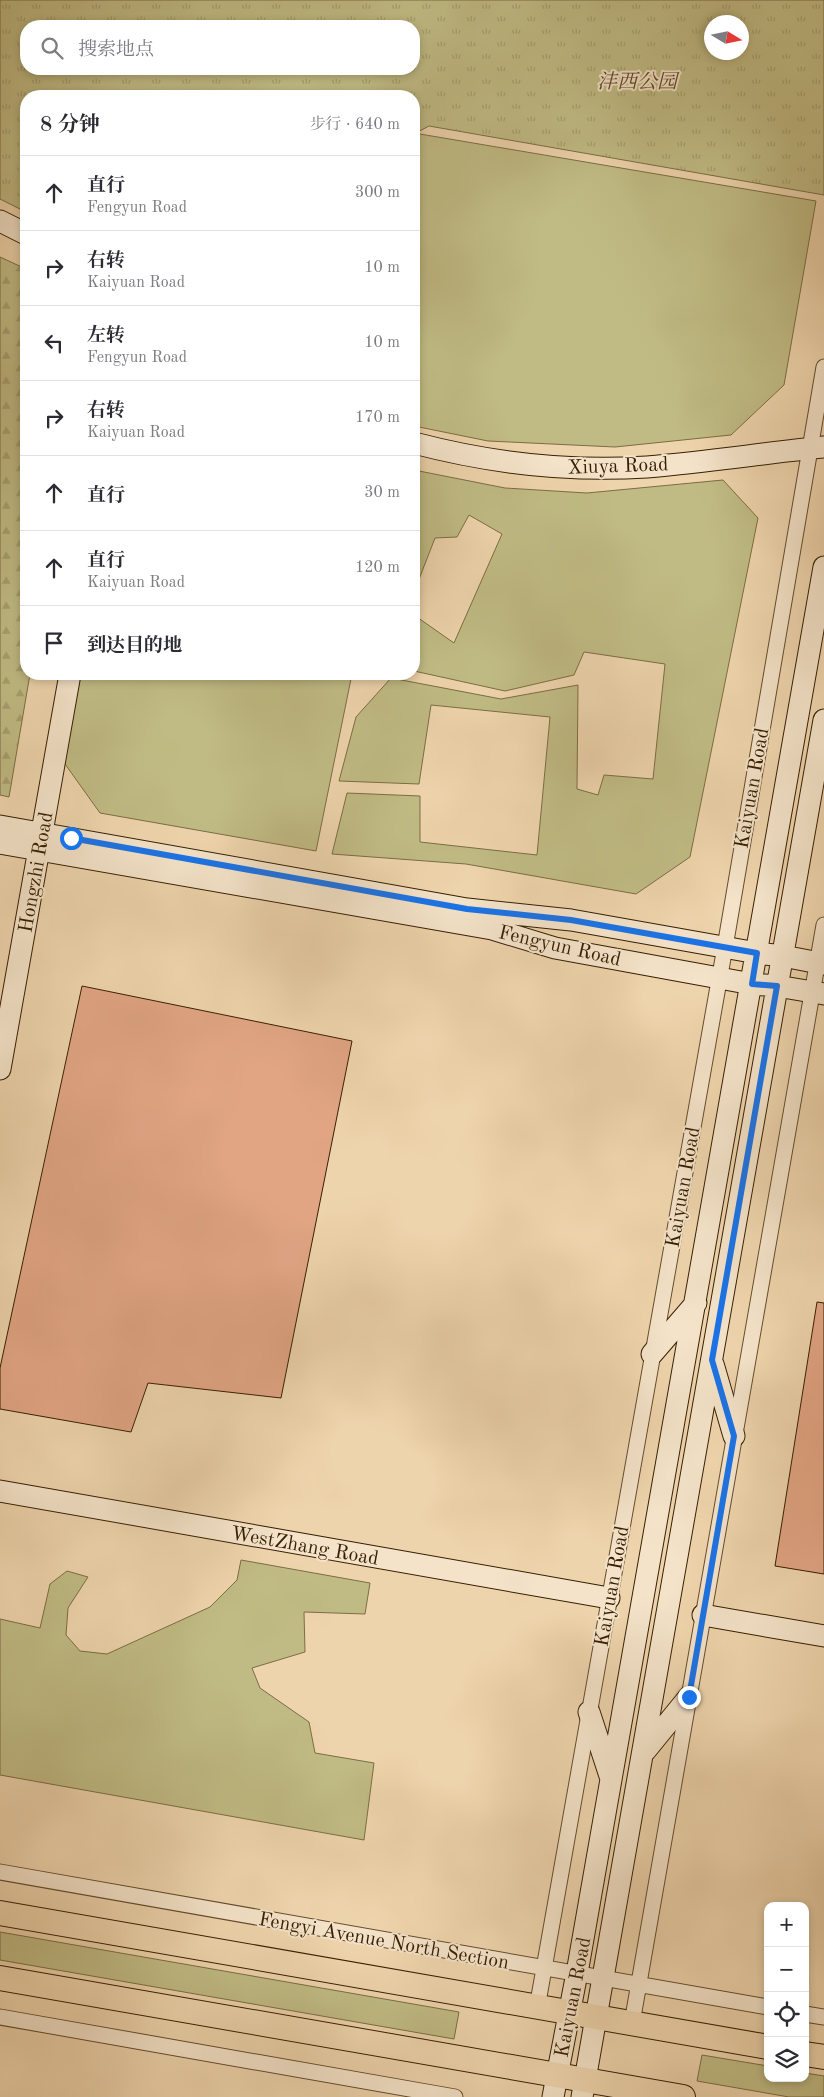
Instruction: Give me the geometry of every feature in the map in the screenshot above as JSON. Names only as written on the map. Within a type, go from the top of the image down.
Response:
[{"type":"main road","name":"Fengyi Avenue North Section","points":[[0,1914],[764,2046]]},
{"type":"main road","points":[[0,1978],[555,2086],[683,2097]]},
{"type":"main road","points":[[809,2055],[824,2057]]},
{"type":"street","points":[[0,221],[20,231]]},
{"type":"street","name":"Kaiyuan Road","points":[[537,2008],[724,947],[817,448],[824,366]]},
{"type":"street","name":"Xiuya Road","points":[[420,444],[482,458],[533,466],[588,468],[646,467],[817,448]]},
{"type":"street","name":"Kaiyuan Road","points":[[555,2086],[577,1974],[824,568]]},
{"type":"street","name":"Hongzhi Road","points":[[0,1069],[69,680]]},
{"type":"street","name":"Kaiyuan Road","points":[[583,2088],[604,1978],[824,720]]},
{"type":"street","name":"Fengyun Road","points":[[0,826],[41,841],[492,930],[555,948],[752,984],[818,993]]},
{"type":"street","name":"Fengyun Road","points":[[0,843],[41,841],[467,909],[571,920],[821,963]]},
{"type":"street","points":[[632,2023],[734,1436],[818,993],[824,925]]},
{"type":"street","points":[[652,1354],[696,1302]]},
{"type":"street","points":[[712,1360],[734,1436]]},
{"type":"street","name":"WestZhang Road","points":[[0,1491],[609,1598]]},
{"type":"street","points":[[703,1615],[824,1636]]},
{"type":"street","points":[[643,1753],[689,1697]]},
{"type":"street","points":[[589,1712],[611,1780]]},
{"type":"street","name":"Fengyi Avenue North Section","points":[[0,1872],[764,2006]]},
{"type":"street","points":[[809,2015],[824,2017]]},
{"type":"street","points":[[0,2017],[455,2097]]},
{"type":"green space","name":"沣西公园","points":[[0,0],[824,0],[824,195],[429,126],[420,131],[420,90],[20,90],[20,209],[0,199]]},
{"type":"green space","points":[[420,134],[816,201],[784,385],[731,435],[615,447],[488,441],[420,427]]},
{"type":"green space","points":[[0,257],[20,266],[20,680],[29,680],[9,797],[0,795]]},
{"type":"green space","points":[[420,471],[505,488],[587,493],[723,480],[758,518],[690,857],[636,894],[466,864],[332,854],[347,793],[420,796],[420,842],[537,855],[550,717],[431,705],[419,784],[339,781],[356,717],[389,680],[401,680],[501,699],[578,685],[577,789],[598,795],[604,775],[653,779],[665,664],[584,652],[574,675],[505,691],[420,672],[420,619],[454,643],[502,534],[469,515],[457,537],[435,538],[420,577]]},
{"type":"green space","points":[[74,680],[351,680],[316,851],[100,813],[60,757]]},
{"type":"green space","points":[[241,1560],[370,1583],[365,1614],[304,1612],[305,1652],[252,1668],[260,1688],[309,1722],[315,1753],[374,1763],[364,1840],[0,1775],[0,1619],[40,1628],[50,1584],[67,1571],[88,1577],[68,1608],[66,1635],[80,1651],[107,1654],[210,1607],[237,1580]]},
{"type":"green space","points":[[0,1932],[459,2012],[454,2039],[0,1960]]},
{"type":"green space","points":[[702,2055],[764,2065],[764,2082],[809,2082],[809,2074],[824,2076],[824,2097],[789,2097],[697,2081]]},
{"type":"building","points":[[82,986],[352,1041],[281,1398],[148,1383],[131,1432],[0,1409],[0,1368]]},
{"type":"building","points":[[817,1302],[824,1303],[824,1574],[775,1566]]},
{"type":"route","points":[[71,838],[467,909],[571,920],[757,953],[752,984],[777,986],[712,1360],[734,1436],[689,1697]]}]
